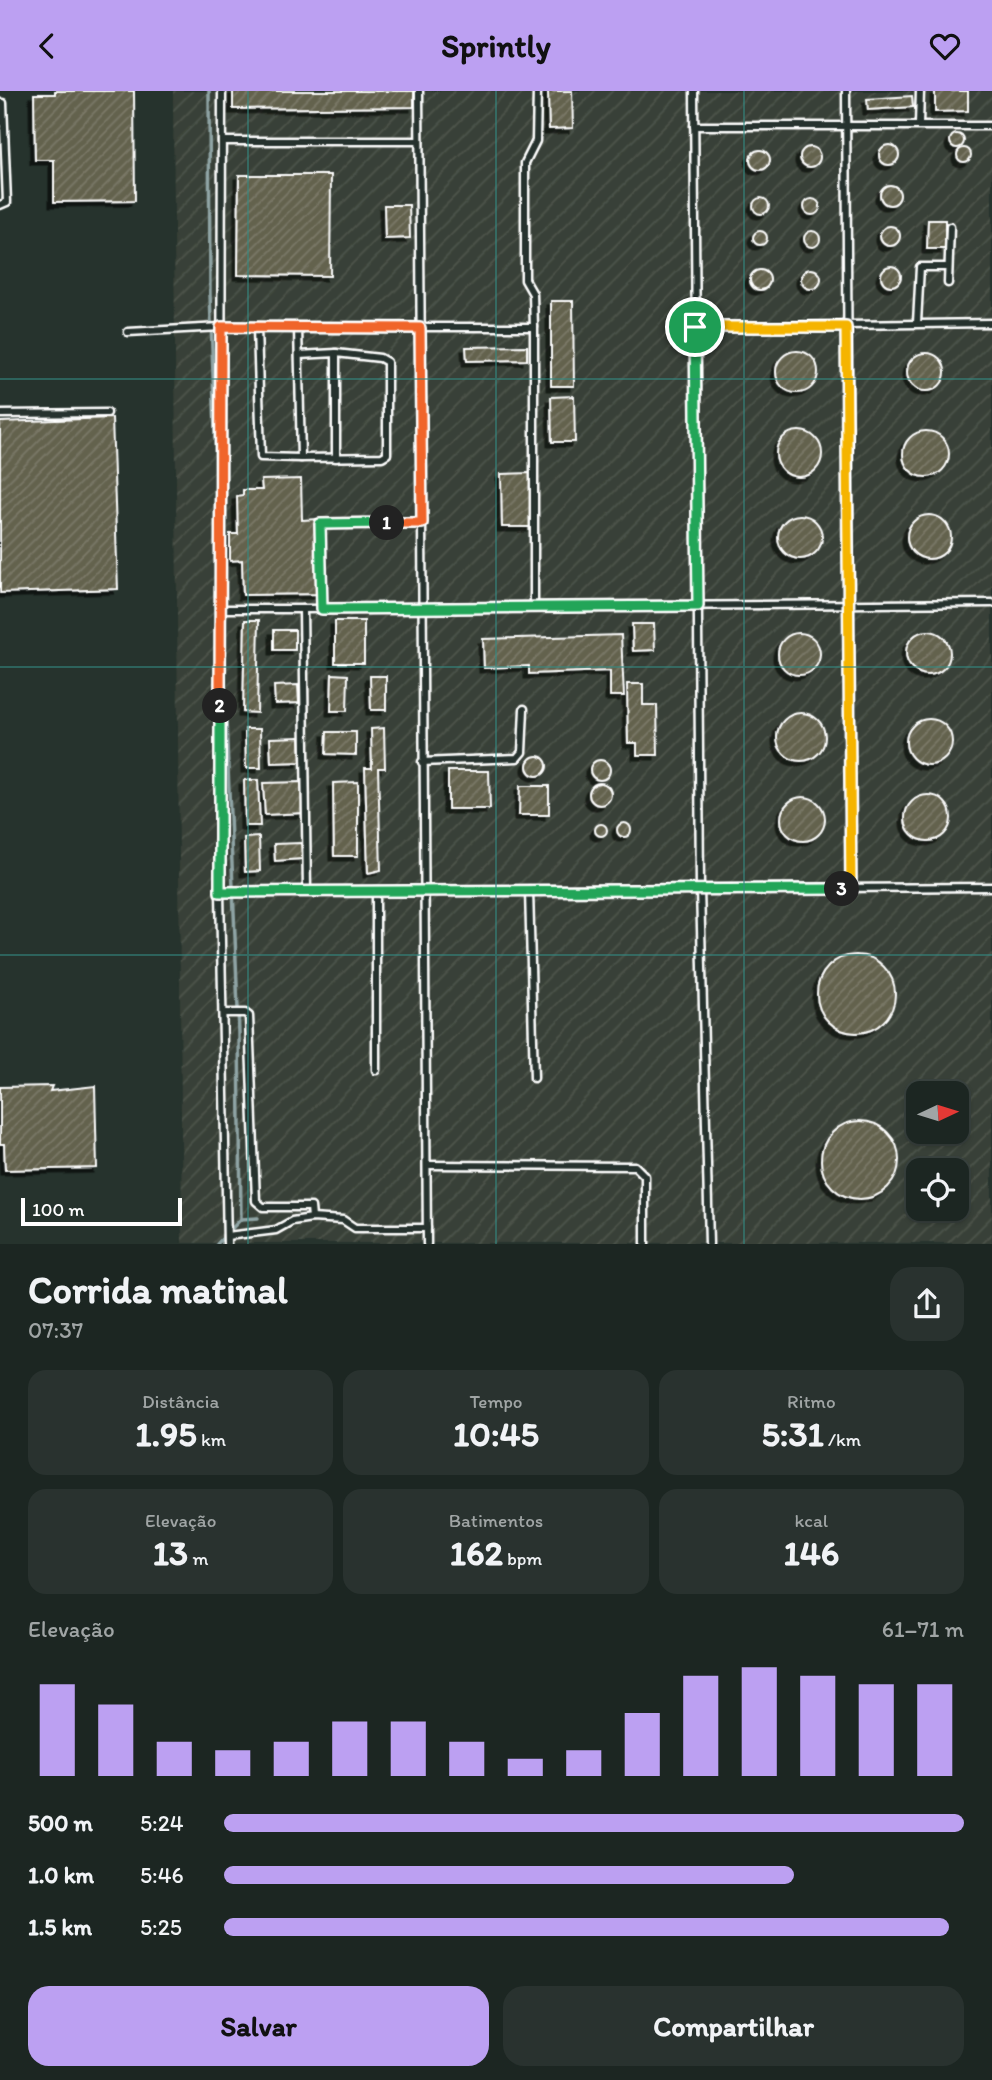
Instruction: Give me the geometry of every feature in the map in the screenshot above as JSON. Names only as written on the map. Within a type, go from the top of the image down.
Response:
[{"type":"lane","points":[[222,91],[220,892],[225,1013],[227,1240],[276,1230],[292,1221],[312,1218],[346,1221],[355,1228],[427,1228]]},
{"type":"lane","points":[[419,91],[427,1244]]},
{"type":"lane","points":[[534,607],[534,327],[533,293],[525,280],[525,163],[536,141],[537,91]]},
{"type":"lane","points":[[694,91],[700,888],[709,1244]]},
{"type":"lane","points":[[846,91],[851,890]]},
{"type":"lane","points":[[919,125],[920,91]]},
{"type":"lane","points":[[0,103],[3,103],[7,202],[0,205]]},
{"type":"lane","points":[[694,126],[992,126]]},
{"type":"lane","points":[[222,141],[419,141]]},
{"type":"lane","points":[[948,282],[950,227]]},
{"type":"lane","points":[[917,323],[920,267],[948,267]]},
{"type":"lane","points":[[695,327],[992,323]]},
{"type":"lane","points":[[128,332],[221,327],[534,327]]},
{"type":"lane","points":[[257,327],[261,457],[382,457],[387,454],[387,362],[380,358],[336,353],[299,355]]},
{"type":"lane","points":[[298,327],[302,458]]},
{"type":"lane","points":[[336,353],[336,458]]},
{"type":"lane","points":[[0,414],[107,413]]},
{"type":"lane","points":[[322,609],[320,524],[422,523]]},
{"type":"lane","points":[[221,609],[992,603]]},
{"type":"lane","points":[[303,609],[307,890]]},
{"type":"lane","points":[[422,762],[517,758],[522,752],[524,709]]},
{"type":"lane","points":[[220,892],[992,887]]},
{"type":"lane","points":[[529,890],[534,1078]]},
{"type":"lane","points":[[376,891],[376,1070]]},
{"type":"lane","points":[[225,1013],[245,1013],[249,1016],[256,1201],[263,1207],[311,1207],[312,1218]]},
{"type":"lane","points":[[426,1165],[635,1166],[645,1176],[645,1244]]},
{"type":"shaded area","points":[[173,91],[992,91],[992,1243],[182,1243]]},
{"type":"building","points":[[55,91],[134,91],[135,201],[54,202],[54,160],[35,160],[34,94],[55,94]]},
{"type":"building","points":[[233,91],[414,91],[414,107],[233,109]]},
{"type":"building","points":[[548,91],[572,91],[573,128],[549,129]]},
{"type":"building","points":[[935,91],[968,91],[968,111],[935,112]]},
{"type":"building","points":[[912,96],[913,107],[868,110],[867,99]]},
{"type":"building","points":[[957,134],[962,136],[962,146],[957,148],[952,146],[950,141],[952,136]]},
{"type":"building","points":[[889,145],[896,148],[899,155],[896,162],[889,165],[882,162],[879,155],[882,148]]},
{"type":"building","points":[[806,147],[814,147],[820,157],[814,167],[806,167],[800,161],[800,153]]},
{"type":"building","points":[[964,148],[969,150],[969,160],[964,162],[959,160],[957,155],[959,150]]},
{"type":"building","points":[[760,150],[767,153],[770,160],[767,167],[760,170],[753,167],[750,160],[753,153]]},
{"type":"building","points":[[239,175],[331,175],[330,276],[238,275]]},
{"type":"building","points":[[890,185],[897,188],[900,195],[897,202],[890,205],[883,202],[880,195],[883,188]]},
{"type":"building","points":[[761,198],[769,206],[761,214],[753,206]]},
{"type":"building","points":[[809,199],[815,199],[820,207],[818,213],[809,215],[804,210],[804,204]]},
{"type":"building","points":[[384,205],[409,205],[410,238],[385,239]]},
{"type":"building","points":[[928,220],[945,220],[945,249],[927,249]]},
{"type":"building","points":[[886,226],[894,226],[900,236],[894,246],[886,246],[880,240],[880,232]]},
{"type":"building","points":[[757,231],[763,231],[767,238],[763,245],[757,245],[753,241],[753,235]]},
{"type":"building","points":[[809,231],[815,231],[820,239],[818,245],[809,247],[804,242],[804,236]]},
{"type":"building","points":[[891,266],[898,269],[901,276],[898,283],[891,286],[884,283],[881,276],[884,269]]},
{"type":"building","points":[[811,269],[818,272],[821,279],[818,286],[811,289],[804,286],[801,279],[804,272]]},
{"type":"building","points":[[760,270],[767,273],[770,280],[767,287],[760,290],[753,287],[750,280],[753,273]]},
{"type":"building","points":[[551,301],[573,301],[574,386],[551,386]]},
{"type":"building","points":[[527,346],[527,360],[467,361],[466,347]]},
{"type":"building","points":[[797,351],[812,357],[818,372],[812,387],[797,393],[782,387],[776,372],[782,357]]},
{"type":"building","points":[[926,353],[940,358],[945,372],[940,386],[926,391],[912,386],[907,372],[912,358]]},
{"type":"building","points":[[574,396],[575,442],[552,442],[551,397]]},
{"type":"building","points":[[112,418],[118,589],[0,593],[0,422]]},
{"type":"building","points":[[799,431],[815,438],[822,454],[815,470],[799,477],[783,470],[776,454],[783,438]]},
{"type":"building","points":[[926,431],[942,438],[949,454],[942,470],[926,477],[910,470],[903,454],[910,438]]},
{"type":"building","points":[[530,473],[531,527],[502,527],[501,474]]},
{"type":"building","points":[[301,479],[302,520],[318,519],[320,594],[243,595],[242,560],[230,561],[230,534],[238,534],[237,496],[243,495],[243,490],[262,490],[261,480]]},
{"type":"building","points":[[800,515],[815,522],[822,537],[815,552],[800,559],[785,552],[778,537],[785,522]]},
{"type":"building","points":[[929,515],[938,516],[945,521],[950,528],[950,546],[945,553],[938,558],[929,559],[920,558],[913,553],[908,546],[907,537],[908,528],[913,521],[920,516]]},
{"type":"building","points":[[245,620],[259,620],[257,713],[243,712]]},
{"type":"building","points":[[335,621],[364,621],[364,663],[335,663]]},
{"type":"building","points":[[632,624],[654,624],[655,650],[633,651]]},
{"type":"building","points":[[274,630],[295,630],[295,650],[274,650]]},
{"type":"building","points":[[928,631],[943,638],[950,653],[943,668],[928,675],[913,668],[906,653],[913,638]]},
{"type":"building","points":[[799,633],[814,639],[820,654],[814,669],[799,675],[784,669],[778,654],[784,639]]},
{"type":"building","points":[[621,635],[624,696],[610,696],[610,671],[529,674],[529,666],[484,668],[483,639]]},
{"type":"building","points":[[332,674],[348,675],[347,711],[331,711]]},
{"type":"building","points":[[370,676],[386,676],[386,710],[371,710]]},
{"type":"building","points":[[627,684],[643,684],[643,705],[657,705],[658,755],[637,755],[637,743],[628,743]]},
{"type":"building","points":[[298,685],[299,703],[275,704],[274,686]]},
{"type":"building","points":[[801,713],[818,720],[825,737],[818,754],[801,761],[784,754],[777,737],[784,720]]},
{"type":"building","points":[[929,719],[945,726],[952,742],[945,758],[929,765],[913,758],[906,742],[913,726]]},
{"type":"building","points":[[384,728],[385,768],[378,768],[381,870],[368,873],[365,768],[372,768],[371,729]]},
{"type":"building","points":[[245,729],[260,729],[261,768],[246,768]]},
{"type":"building","points":[[327,732],[356,732],[356,755],[326,754]]},
{"type":"building","points":[[300,737],[301,762],[271,763],[270,738]]},
{"type":"building","points":[[537,756],[544,759],[547,766],[544,773],[537,776],[530,773],[527,766],[530,759]]},
{"type":"building","points":[[600,760],[607,763],[610,770],[607,777],[600,780],[593,777],[590,770],[593,763]]},
{"type":"building","points":[[448,771],[489,771],[490,809],[448,809]]},
{"type":"building","points":[[244,780],[258,780],[260,826],[245,826]]},
{"type":"building","points":[[302,782],[304,813],[265,815],[263,783]]},
{"type":"building","points":[[358,782],[358,856],[334,856],[333,783]]},
{"type":"building","points":[[600,783],[608,786],[611,794],[608,802],[600,805],[592,802],[589,794],[592,786]]},
{"type":"building","points":[[520,786],[549,786],[549,815],[519,815]]},
{"type":"building","points":[[928,795],[944,802],[951,818],[944,834],[928,841],[912,834],[905,818],[912,802]]},
{"type":"building","points":[[803,797],[819,803],[825,819],[819,835],[803,841],[787,835],[781,819],[787,803]]},
{"type":"building","points":[[621,823],[627,823],[631,830],[627,837],[621,837],[617,833],[617,827]]},
{"type":"building","points":[[601,824],[607,830],[601,836],[595,830]]},
{"type":"building","points":[[259,837],[260,871],[245,872],[244,838]]},
{"type":"building","points":[[301,843],[302,859],[275,861],[274,844]]},
{"type":"building","points":[[856,955],[871,958],[883,967],[892,979],[895,994],[892,1009],[883,1021],[871,1030],[856,1033],[841,1030],[829,1021],[820,1009],[817,994],[820,979],[829,967],[841,958]]},
{"type":"building","points":[[52,1086],[50,1091],[95,1086],[97,1168],[5,1170],[4,1144],[0,1144],[0,1087]]},
{"type":"building","points":[[852,1121],[868,1121],[882,1127],[893,1138],[899,1152],[899,1168],[893,1182],[882,1193],[868,1199],[852,1199],[838,1193],[827,1182],[821,1168],[821,1152],[827,1138],[838,1127]]},
{"type":"waterway","points":[[209,91],[210,294],[218,509]]},
{"type":"waterway","points":[[223,646],[239,1033],[241,1219]]},
{"type":"waterway","points":[[217,1244],[241,1219],[258,1218]]},
{"type":"route","points":[[221,327],[420,328],[422,523],[320,524],[322,609],[422,609],[698,606],[695,327],[846,327],[851,890],[700,888],[220,892],[221,327]]}]
